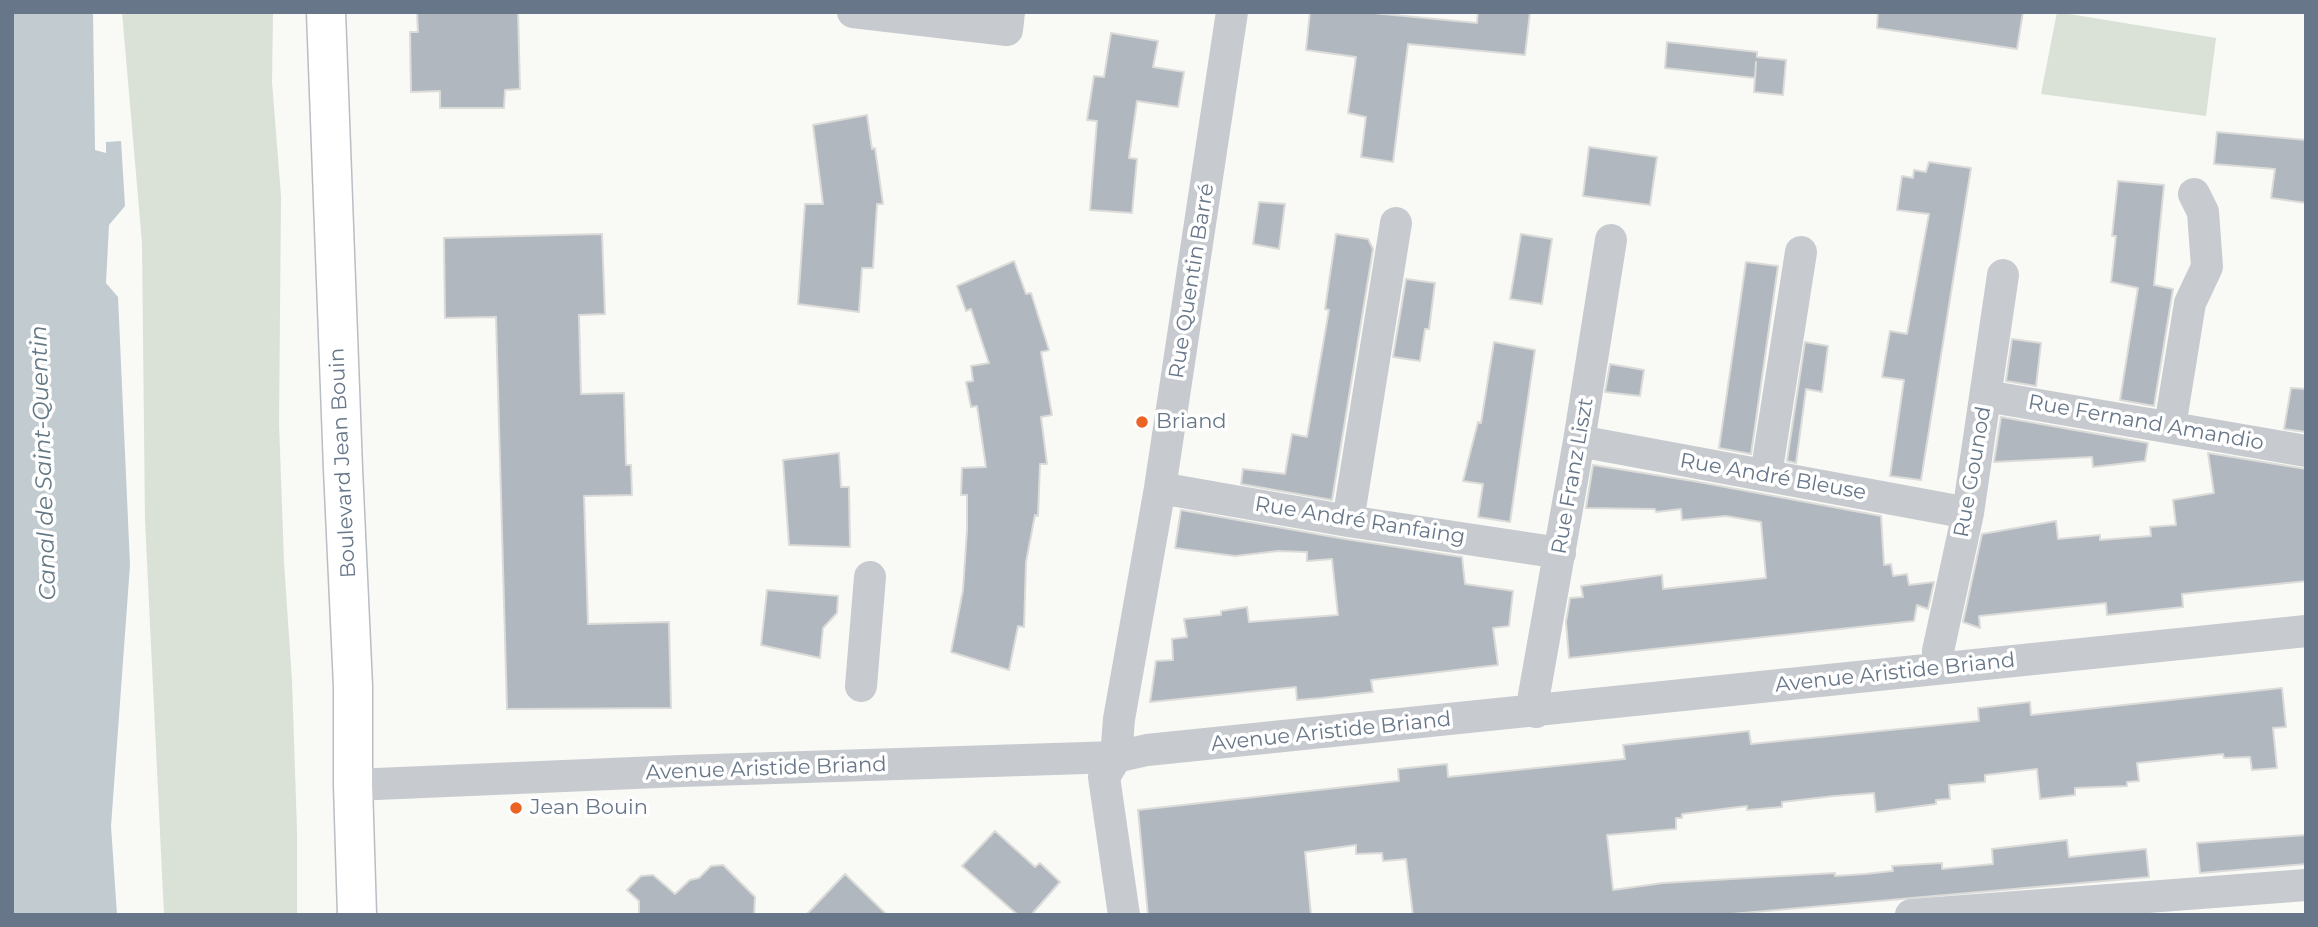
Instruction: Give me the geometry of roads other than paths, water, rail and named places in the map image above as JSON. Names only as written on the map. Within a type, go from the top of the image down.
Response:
[{"type":"street","name":"Boulevard Jean Bouin","points":[[326,12],[353,686],[357,915]]},
{"type":"street","points":[[853,12],[1007,30],[1009,12]]},
{"type":"street","name":"Rue Quentin Barré","points":[[1124,915],[1104,777],[1116,757],[1119,719],[1160,488],[1232,12]]},
{"type":"street","points":[[2170,426],[2190,303],[2207,267],[2203,212],[2194,194]]},
{"type":"street","points":[[1348,521],[1396,223]]},
{"type":"street","name":"Rue Franz Liszt","points":[[1536,712],[1534,695],[1611,240]]},
{"type":"street","points":[[1766,475],[1801,252]]},
{"type":"street","name":"Rue Gounod","points":[[1938,668],[1938,651],[1968,513],[2003,275]]},
{"type":"street","name":"Rue Fernand Amandio","points":[[1986,396],[2306,451]]},
{"type":"street","name":"Rue André Bleuse","points":[[1579,441],[1968,513]]},
{"type":"street","name":"Rue André Ranfaing","points":[[1160,488],[1348,521],[1560,553]]},
{"type":"street","points":[[861,686],[870,577]]},
{"type":"street","name":"Avenue Aristide Briand","points":[[353,785],[695,770],[1116,757],[1147,750],[2306,631]]},
{"type":"street","points":[[1911,915],[2306,885]]},
{"type":"water","name":"Canal de Saint-Quentin","points":[[12,12],[93,12],[95,150],[106,153],[106,142],[121,141],[125,206],[109,225],[106,283],[118,297],[130,565],[111,826],[117,915],[12,915]]},
{"type":"place","name":"Briand","points":[[1142,422]]},
{"type":"place","name":"Jean Bouin","points":[[516,808]]}]
